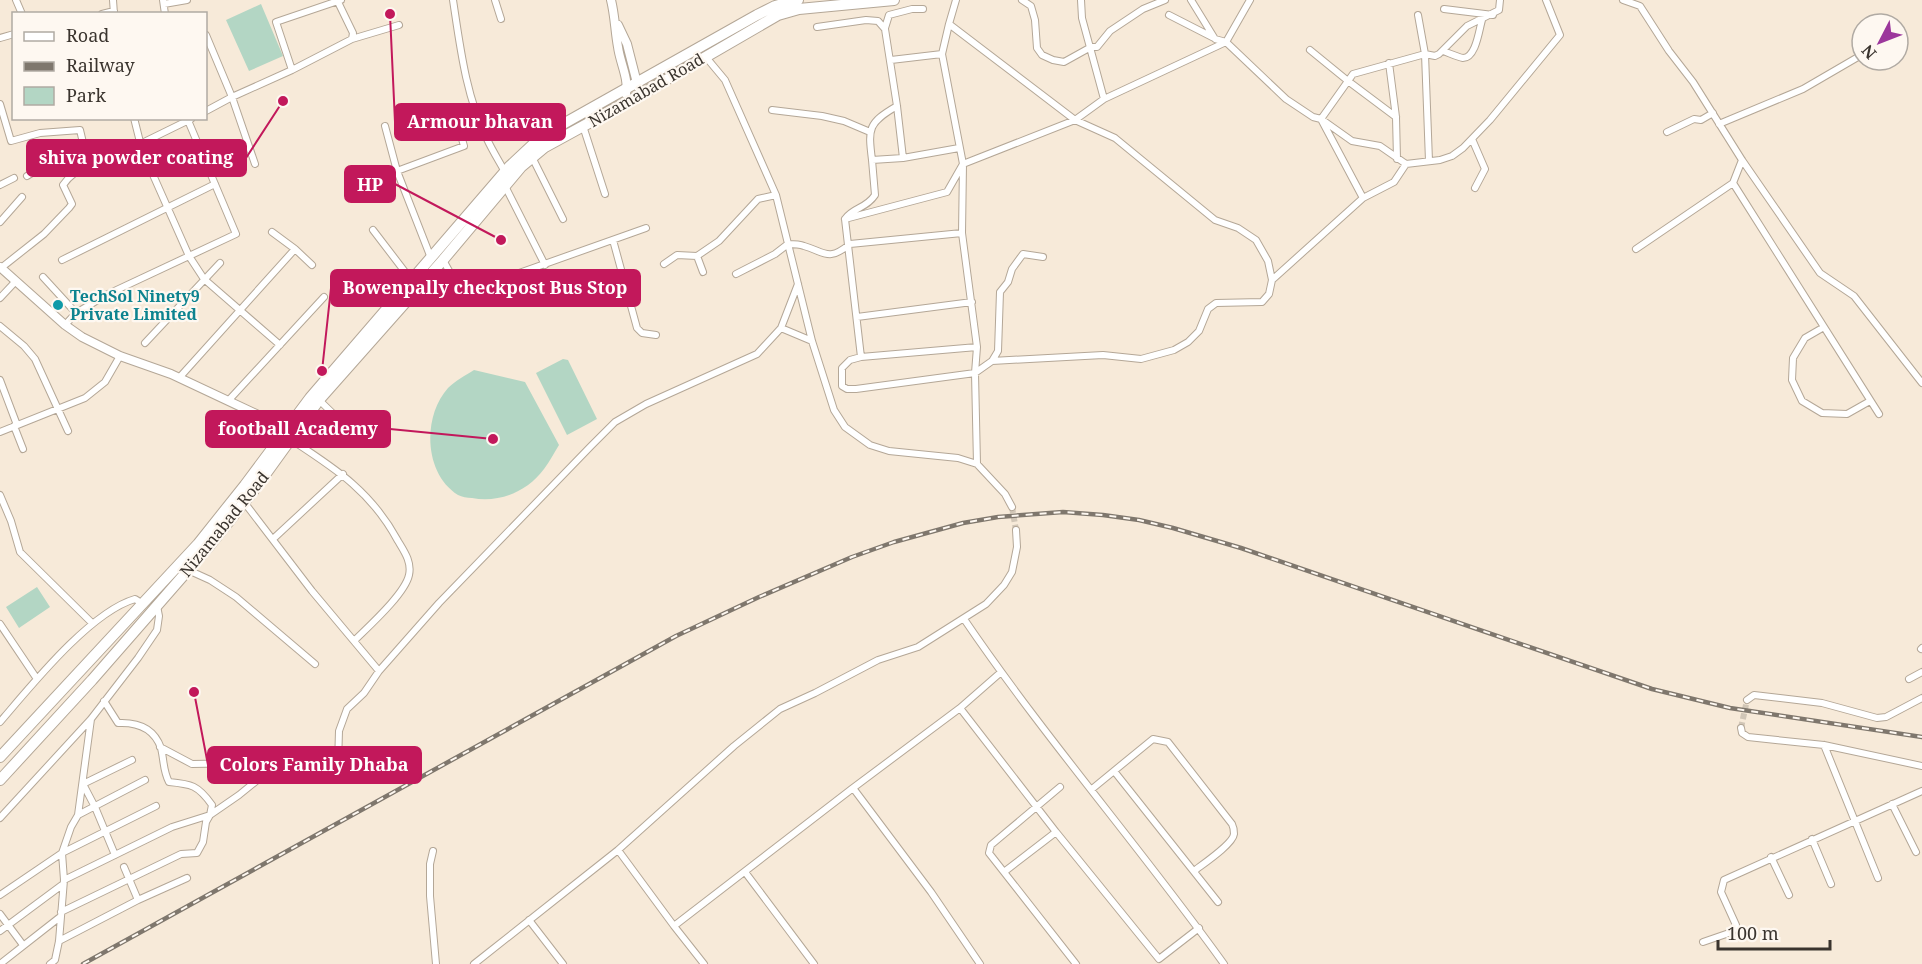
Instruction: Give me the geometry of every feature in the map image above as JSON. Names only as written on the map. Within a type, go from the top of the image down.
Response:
[{"type":"highway","name":"Nizamabad Road","points":[[0,757],[198,544],[336,366],[412,281],[508,167],[539,140],[632,86],[757,15],[775,6],[798,0]]},
{"type":"highway","name":"Nizamabad Road","points":[[0,780],[92,680],[188,569],[244,502],[319,400],[443,260],[505,185],[532,157],[544,147],[640,95],[778,15],[799,9],[894,0]]},
{"type":"street","points":[[113,0],[114,12]]},
{"type":"street","points":[[164,2],[187,0]]},
{"type":"street","points":[[292,70],[276,22],[339,0],[353,33],[352,39]]},
{"type":"street","points":[[453,0],[473,104],[486,138],[505,172]]},
{"type":"street","points":[[495,0],[501,19]]},
{"type":"street","points":[[611,0],[616,19],[618,47],[632,86],[640,95]]},
{"type":"street","points":[[957,0],[942,54],[963,164],[962,233],[977,347],[975,373],[977,464]]},
{"type":"street","points":[[1022,0],[1031,6],[1035,20],[1037,48],[1042,55],[1064,62],[1091,47],[1097,47],[1110,31],[1143,9],[1165,0]]},
{"type":"street","points":[[1081,0],[1082,18],[1104,99]]},
{"type":"street","points":[[1191,0],[1214,38]]},
{"type":"street","points":[[845,219],[947,192],[963,164],[1075,120],[1104,99],[1226,42],[1250,0]]},
{"type":"street","points":[[1321,119],[1353,74],[1425,54],[1435,56],[1443,51],[1467,26],[1499,10],[1500,0]]},
{"type":"street","points":[[1169,15],[1226,42],[1286,99],[1313,117],[1321,119],[1352,141],[1380,146],[1406,164],[1452,156],[1490,120],[1560,34],[1546,0]]},
{"type":"street","points":[[1623,0],[1640,6],[1694,82],[1742,160],[1820,273],[1854,296],[1922,383]]},
{"type":"street","points":[[903,158],[885,25],[889,15],[922,9]]},
{"type":"street","points":[[1444,9],[1493,15]]},
{"type":"street","points":[[1418,15],[1425,54],[1429,161]]},
{"type":"street","points":[[817,27],[866,20],[878,21],[885,29]]},
{"type":"street","points":[[1443,51],[1463,58],[1470,56],[1482,20]]},
{"type":"street","points":[[949,24],[1075,120],[1115,138],[1215,220],[1238,228],[1256,240],[1268,261],[1272,280],[1269,294],[1262,302],[1216,303],[1208,309],[1199,331],[1188,342],[1174,350],[1142,359],[1103,355],[992,361]]},
{"type":"street","points":[[207,110],[352,39],[399,25]]},
{"type":"street","points":[[207,37],[232,97],[255,164]]},
{"type":"street","points":[[1310,50],[1396,117]]},
{"type":"street","points":[[891,60],[942,54]]},
{"type":"street","points":[[705,56],[725,80],[776,195],[812,341],[834,410],[845,427],[870,445],[889,451],[958,458],[977,464],[1005,494],[1012,507]]},
{"type":"street","points":[[1719,124],[1803,89],[1850,61]]},
{"type":"street","points":[[1389,63],[1396,117],[1397,159]]},
{"type":"street","points":[[625,103],[632,86]]},
{"type":"street","points":[[0,104],[11,141],[40,133],[80,130],[88,164]]},
{"type":"street","points":[[845,219],[851,212],[866,206],[875,195],[870,132],[878,118],[897,106]]},
{"type":"street","points":[[772,110],[833,118],[870,132]]},
{"type":"street","points":[[1667,132],[1694,119],[1701,120],[1713,113]]},
{"type":"street","points":[[1321,119],[1363,198]]},
{"type":"street","points":[[134,120],[141,147],[189,256],[204,279],[280,345]]},
{"type":"street","points":[[187,120],[141,147],[88,164],[70,177],[63,185],[71,200],[72,204],[69,208],[44,234],[1,268],[64,325],[82,337],[120,356],[179,378],[286,428]]},
{"type":"street","points":[[64,325],[76,313],[108,294],[237,234],[189,120]]},
{"type":"street","points":[[385,126],[398,171],[431,259]]},
{"type":"street","points":[[583,126],[605,194]]},
{"type":"street","points":[[398,171],[464,146],[462,139]]},
{"type":"street","points":[[1472,139],[1485,169],[1475,188]]},
{"type":"street","points":[[872,160],[903,158],[959,148]]},
{"type":"street","points":[[27,176],[58,157],[70,177]]},
{"type":"street","points":[[532,157],[563,219]]},
{"type":"street","points":[[1636,249],[1733,183],[1742,160]]},
{"type":"street","points":[[1272,280],[1363,198],[1394,182],[1406,164]]},
{"type":"street","points":[[0,185],[14,178]]},
{"type":"street","points":[[1733,183],[1879,414]]},
{"type":"street","points":[[62,260],[215,184]]},
{"type":"street","points":[[505,185],[545,266]]},
{"type":"street","points":[[664,264],[677,255],[697,256],[719,241],[758,199],[776,195]]},
{"type":"street","points":[[0,222],[22,197]]},
{"type":"street","points":[[845,219],[850,244],[861,357]]},
{"type":"street","points":[[443,260],[458,284],[469,289],[545,266],[646,228]]},
{"type":"street","points":[[373,230],[412,281]]},
{"type":"street","points":[[272,232],[295,249],[312,266]]},
{"type":"street","points":[[736,274],[775,254],[788,244],[804,246],[822,254],[839,253],[850,244],[962,233]]},
{"type":"street","points":[[613,240],[637,328],[642,333],[656,335]]},
{"type":"street","points":[[179,378],[295,249]]},
{"type":"street","points":[[977,347],[861,357],[850,360],[840,372],[844,388],[856,390],[975,373],[992,361],[998,351],[1000,292],[1008,282],[1012,269],[1023,254],[1043,257]]},
{"type":"street","points":[[697,256],[703,272]]},
{"type":"street","points":[[145,343],[220,263]]},
{"type":"street","points":[[43,277],[76,313]]},
{"type":"street","points":[[0,298],[15,282]]},
{"type":"street","points":[[160,747],[192,764],[247,763],[280,765],[306,770],[338,764],[339,731],[347,709],[364,693],[379,670],[440,603],[615,422],[671,392],[757,354],[781,328],[798,284]]},
{"type":"street","points":[[228,401],[324,297]]},
{"type":"street","points":[[857,317],[972,302]]},
{"type":"street","points":[[0,326],[35,358],[68,431]]},
{"type":"street","points":[[1824,327],[1805,338],[1793,357],[1792,380],[1802,400],[1821,413],[1847,414],[1869,401]]},
{"type":"street","points":[[781,328],[812,341]]},
{"type":"street","points":[[0,432],[85,398],[100,388],[120,356]]},
{"type":"street","points":[[0,380],[23,449]]},
{"type":"street","points":[[319,400],[353,433]]},
{"type":"street","points":[[290,439],[344,474],[388,521],[409,560],[409,575],[402,589],[390,605],[354,641]]},
{"type":"street","points":[[273,539],[344,474]]},
{"type":"street","points":[[0,495],[20,552],[92,623]]},
{"type":"street","points":[[244,502],[312,591],[379,670]]},
{"type":"street","points":[[474,964],[618,850],[734,746],[780,709],[878,660],[918,647],[986,604],[1004,585],[1012,572],[1017,547],[1016,530]]},
{"type":"street","points":[[188,569],[236,597],[315,664]]},
{"type":"street","points":[[0,722],[37,679],[92,623],[123,603],[135,599],[143,604]]},
{"type":"street","points":[[0,818],[91,718],[158,630],[159,616],[156,606]]},
{"type":"street","points":[[964,619],[1000,673],[1092,789],[1224,964]]},
{"type":"street","points":[[0,624],[37,679]]},
{"type":"street","points":[[1909,679],[1922,672]]},
{"type":"street","points":[[674,926],[960,708],[1000,673]]},
{"type":"street","points":[[1747,700],[1754,694],[1822,703],[1877,718],[1886,717],[1922,698]]},
{"type":"street","points":[[0,964],[60,914],[181,854],[197,853],[203,842],[206,822],[212,805],[205,795],[192,784],[169,782],[164,772],[160,747],[148,729],[133,722],[118,723],[104,701]]},
{"type":"street","points":[[960,708],[1036,807],[1159,959]]},
{"type":"street","points":[[50,964],[55,960],[60,941],[62,853],[71,826],[78,815],[91,718]]},
{"type":"street","points":[[1741,728],[1748,737],[1824,745],[1922,766]]},
{"type":"street","points":[[1092,789],[1153,739],[1168,742],[1232,824],[1234,832],[1229,843],[1194,871]]},
{"type":"street","points":[[1824,745],[1878,878]]},
{"type":"street","points":[[83,784],[132,760]]},
{"type":"street","points":[[0,931],[63,883],[172,827],[210,814],[239,795],[271,769],[280,765]]},
{"type":"street","points":[[1113,771],[1218,902]]},
{"type":"street","points":[[78,815],[146,780]]},
{"type":"street","points":[[83,784],[96,807],[115,855]]},
{"type":"street","points":[[1060,787],[991,845],[989,853],[1076,964]]},
{"type":"street","points":[[853,788],[931,892],[980,964]]},
{"type":"street","points":[[1703,942],[1732,932],[1736,925],[1721,892],[1725,880],[1771,857],[1922,791]]},
{"type":"street","points":[[1892,804],[1916,852]]},
{"type":"street","points":[[0,894],[62,853],[156,806]]},
{"type":"street","points":[[1004,872],[1056,832]]},
{"type":"street","points":[[1812,839],[1831,884]]},
{"type":"street","points":[[618,850],[704,964]]},
{"type":"street","points":[[433,851],[430,864],[430,896],[436,964]]},
{"type":"street","points":[[1771,857],[1789,895]]},
{"type":"street","points":[[124,867],[138,900]]},
{"type":"street","points":[[745,872],[814,964]]},
{"type":"street","points":[[60,941],[138,900],[187,878]]},
{"type":"street","points":[[0,914],[23,945]]},
{"type":"street","points":[[529,920],[563,964]]},
{"type":"street","points":[[1153,964],[1198,928]]},
{"type":"green space","points":[[261,4],[283,56],[249,71],[226,20]]},
{"type":"green space","points":[[563,359],[568,360],[597,419],[567,435],[536,373]]},
{"type":"green space","points":[[474,370],[525,382],[559,445],[546,466],[529,484],[512,494],[492,499],[466,498],[447,486],[438,474],[430,444],[434,414],[440,400],[451,385]]},
{"type":"green space","points":[[37,587],[50,607],[19,628],[6,607]]},
{"type":"tunnel","points":[[1012,507],[1016,530]]},
{"type":"tunnel","points":[[1741,728],[1747,700]]},
{"type":"railway","points":[[83,964],[676,636],[852,557],[894,542],[963,523],[998,517],[1063,512],[1139,520],[1173,528],[1241,548],[1652,689],[1730,708],[1922,737]]},
{"type":"place","name":"Armour bhavan","points":[[390,14]]},
{"type":"place","name":"shiva powder coating","points":[[283,101]]},
{"type":"place","name":"HP","points":[[501,240]]},
{"type":"place","name":"TechSol Ninety9 Private Limited","points":[[58,305]]},
{"type":"place","name":"Bowenpally checkpost Bus Stop","points":[[322,371]]},
{"type":"place","name":"football Academy","points":[[493,439]]},
{"type":"place","name":"Colors Family Dhaba","points":[[194,692]]}]
